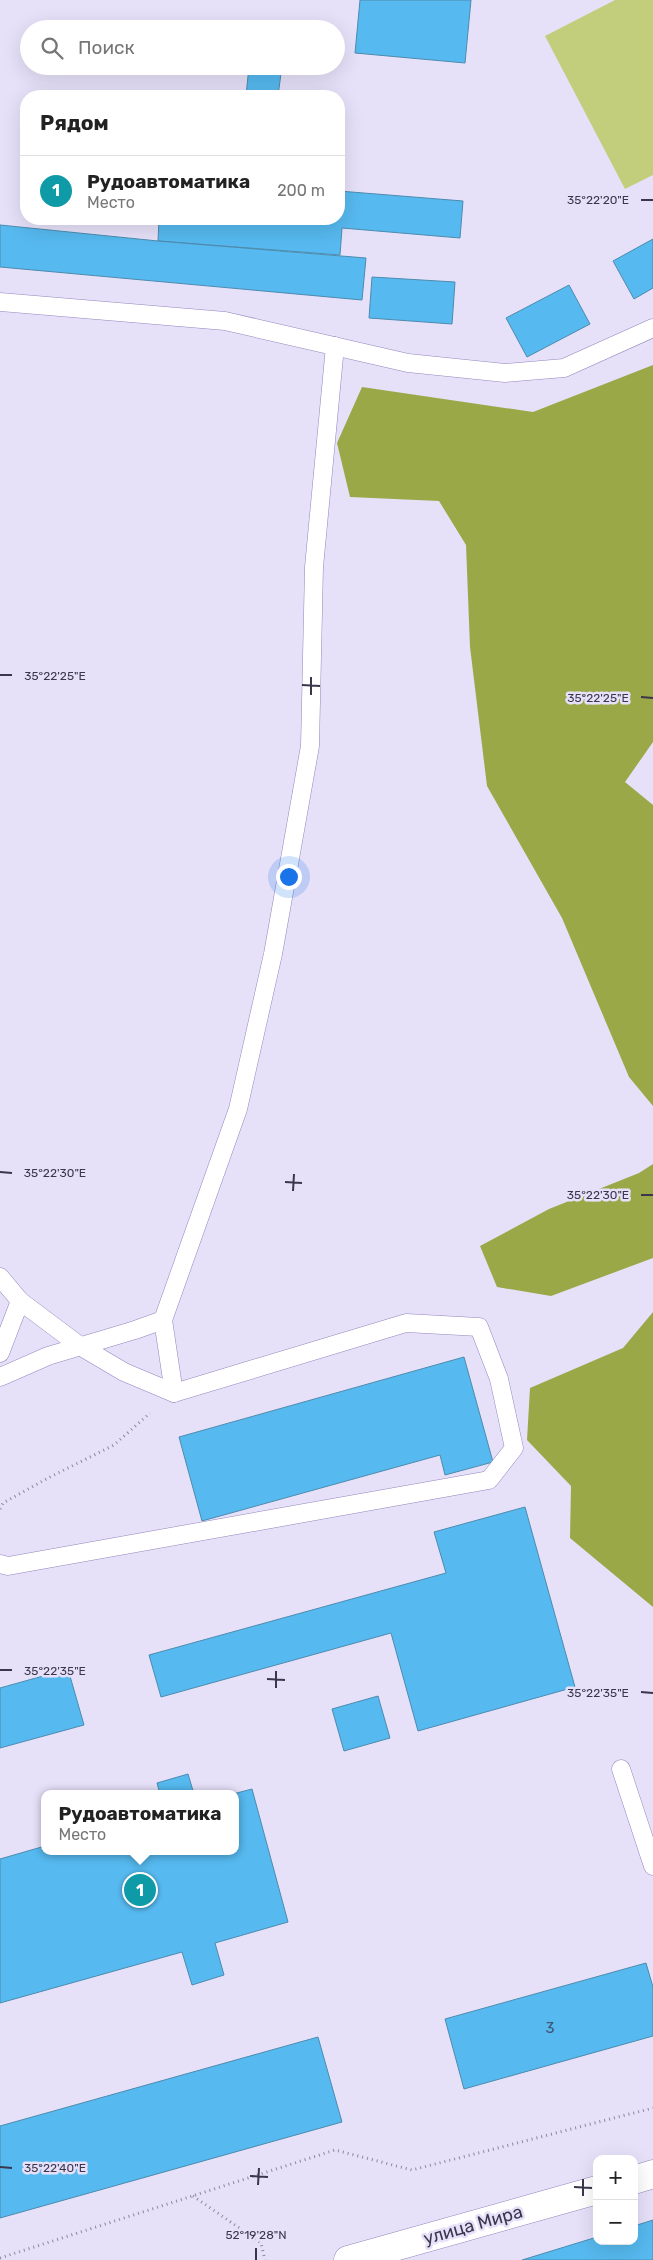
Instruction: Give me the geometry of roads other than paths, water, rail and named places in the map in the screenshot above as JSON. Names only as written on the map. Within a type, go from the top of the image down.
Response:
[{"type":"main road","points":[[638,2179],[653,2174]]},
{"type":"main road","name":"улица Мира","points":[[348,2260],[593,2191]]},
{"type":"lane","points":[[0,302],[224,321],[408,362],[505,373],[564,368],[653,328]]},
{"type":"lane","points":[[174,1393],[163,1320],[238,1109],[273,954],[310,746],[314,567],[335,346]]},
{"type":"lane","points":[[0,1277],[20,1301],[80,1346],[124,1372],[174,1393],[406,1323],[479,1327],[498,1379],[514,1448],[489,1480],[8,1566],[0,1564]]},
{"type":"lane","points":[[0,1353],[20,1301]]},
{"type":"lane","points":[[0,1377],[48,1356],[163,1320]]},
{"type":"lane","points":[[621,1768],[653,1866]]},
{"type":"place","name":"Рудоавтоматика","points":[[140,1890]]}]
